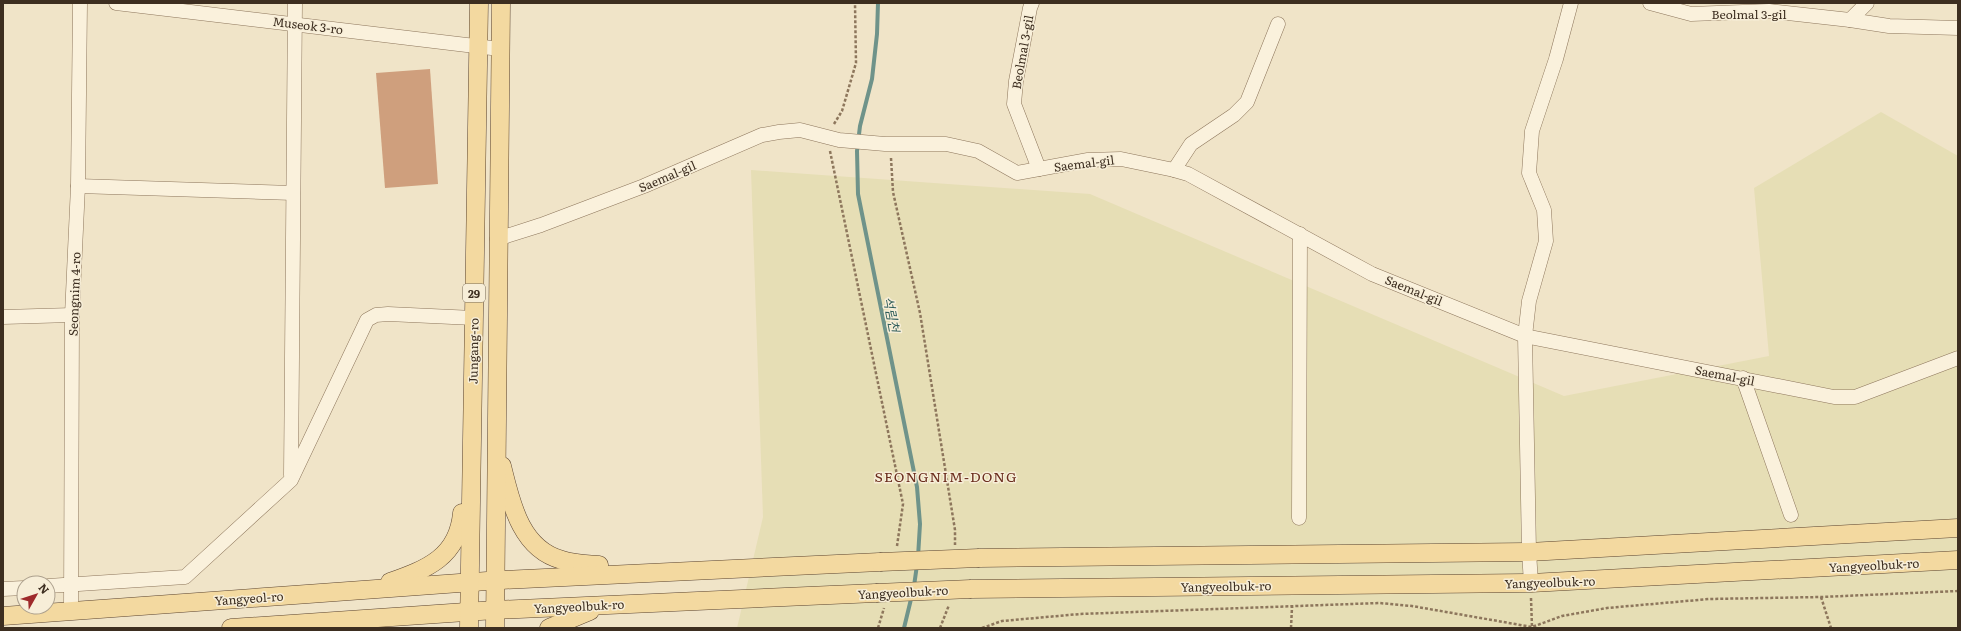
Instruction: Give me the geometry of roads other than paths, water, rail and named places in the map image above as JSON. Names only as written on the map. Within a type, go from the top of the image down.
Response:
[{"type":"main road","name":"Jungang-ro","points":[[469,620],[480,3]]},
{"type":"main road","name":"Jungang-ro","points":[[495,628],[497,239],[501,3]]},
{"type":"main road","points":[[496,441],[511,500],[518,519],[531,542],[538,549],[562,560],[599,565],[601,574]]},
{"type":"main road","points":[[374,589],[419,571],[443,556],[458,535],[463,512],[470,506]]},
{"type":"main road","points":[[495,581],[888,558],[1528,552],[1958,528]]},
{"type":"main road","name":"Yangyeolbuk-ro","points":[[495,610],[605,605],[881,597],[971,589],[1531,584],[1958,560]]},
{"type":"main road","name":"Yangyeol-ro","points":[[3,616],[495,581]]},
{"type":"main road","points":[[549,628],[605,605]]},
{"type":"main road","points":[[231,628],[378,617],[469,620],[495,610]]},
{"type":"main road","points":[[378,617],[380,623],[407,628]]},
{"type":"street","name":"Seongnim 4-ro","points":[[71,611],[72,315],[78,186],[80,3]]},
{"type":"street","name":"Museok 3-ro","points":[[116,3],[500,49]]},
{"type":"street","points":[[291,480],[295,3]]},
{"type":"street","name":"Beolmal 3-gil","points":[[1032,3],[1016,81],[1014,104],[1039,169]]},
{"type":"street","points":[[1531,584],[1528,552],[1525,336],[1529,301],[1546,240],[1544,210],[1529,173],[1532,131],[1556,59],[1571,3]]},
{"type":"street","name":"Beolmal 3-gil","points":[[1650,3],[1691,14],[1769,11],[1889,26],[1958,28]]},
{"type":"street","points":[[1850,20],[1867,3]]},
{"type":"street","points":[[1174,170],[1190,144],[1234,115],[1247,102],[1278,24]]},
{"type":"street","name":"Saemal-gil","points":[[497,239],[541,225],[644,186],[762,135],[800,130],[833,139],[889,144],[946,144],[978,151],[1017,173],[1088,160],[1121,158],[1174,170],[1188,174],[1372,274],[1525,336],[1834,397],[1855,397],[1958,358]]},
{"type":"street","points":[[78,186],[293,193]]},
{"type":"street","points":[[1299,518],[1300,234]]},
{"type":"street","points":[[56,586],[185,577],[291,480],[367,320],[376,315],[388,314],[474,318]]},
{"type":"street","points":[[3,317],[72,315]]},
{"type":"street","points":[[1743,378],[1791,515]]},
{"type":"street","points":[[3,589],[16,588]]},
{"type":"waterway","name":"석림천","points":[[878,3],[877,34],[872,79],[860,126],[857,151],[858,194],[917,487],[920,524],[918,557]]},
{"type":"waterway","name":"석림천","points":[[914,586],[917,565]]},
{"type":"waterway","name":"석림천","points":[[904,628],[912,595]]},
{"type":"district","name":"SEONGNIM-DONG","points":[[946,476]]}]
